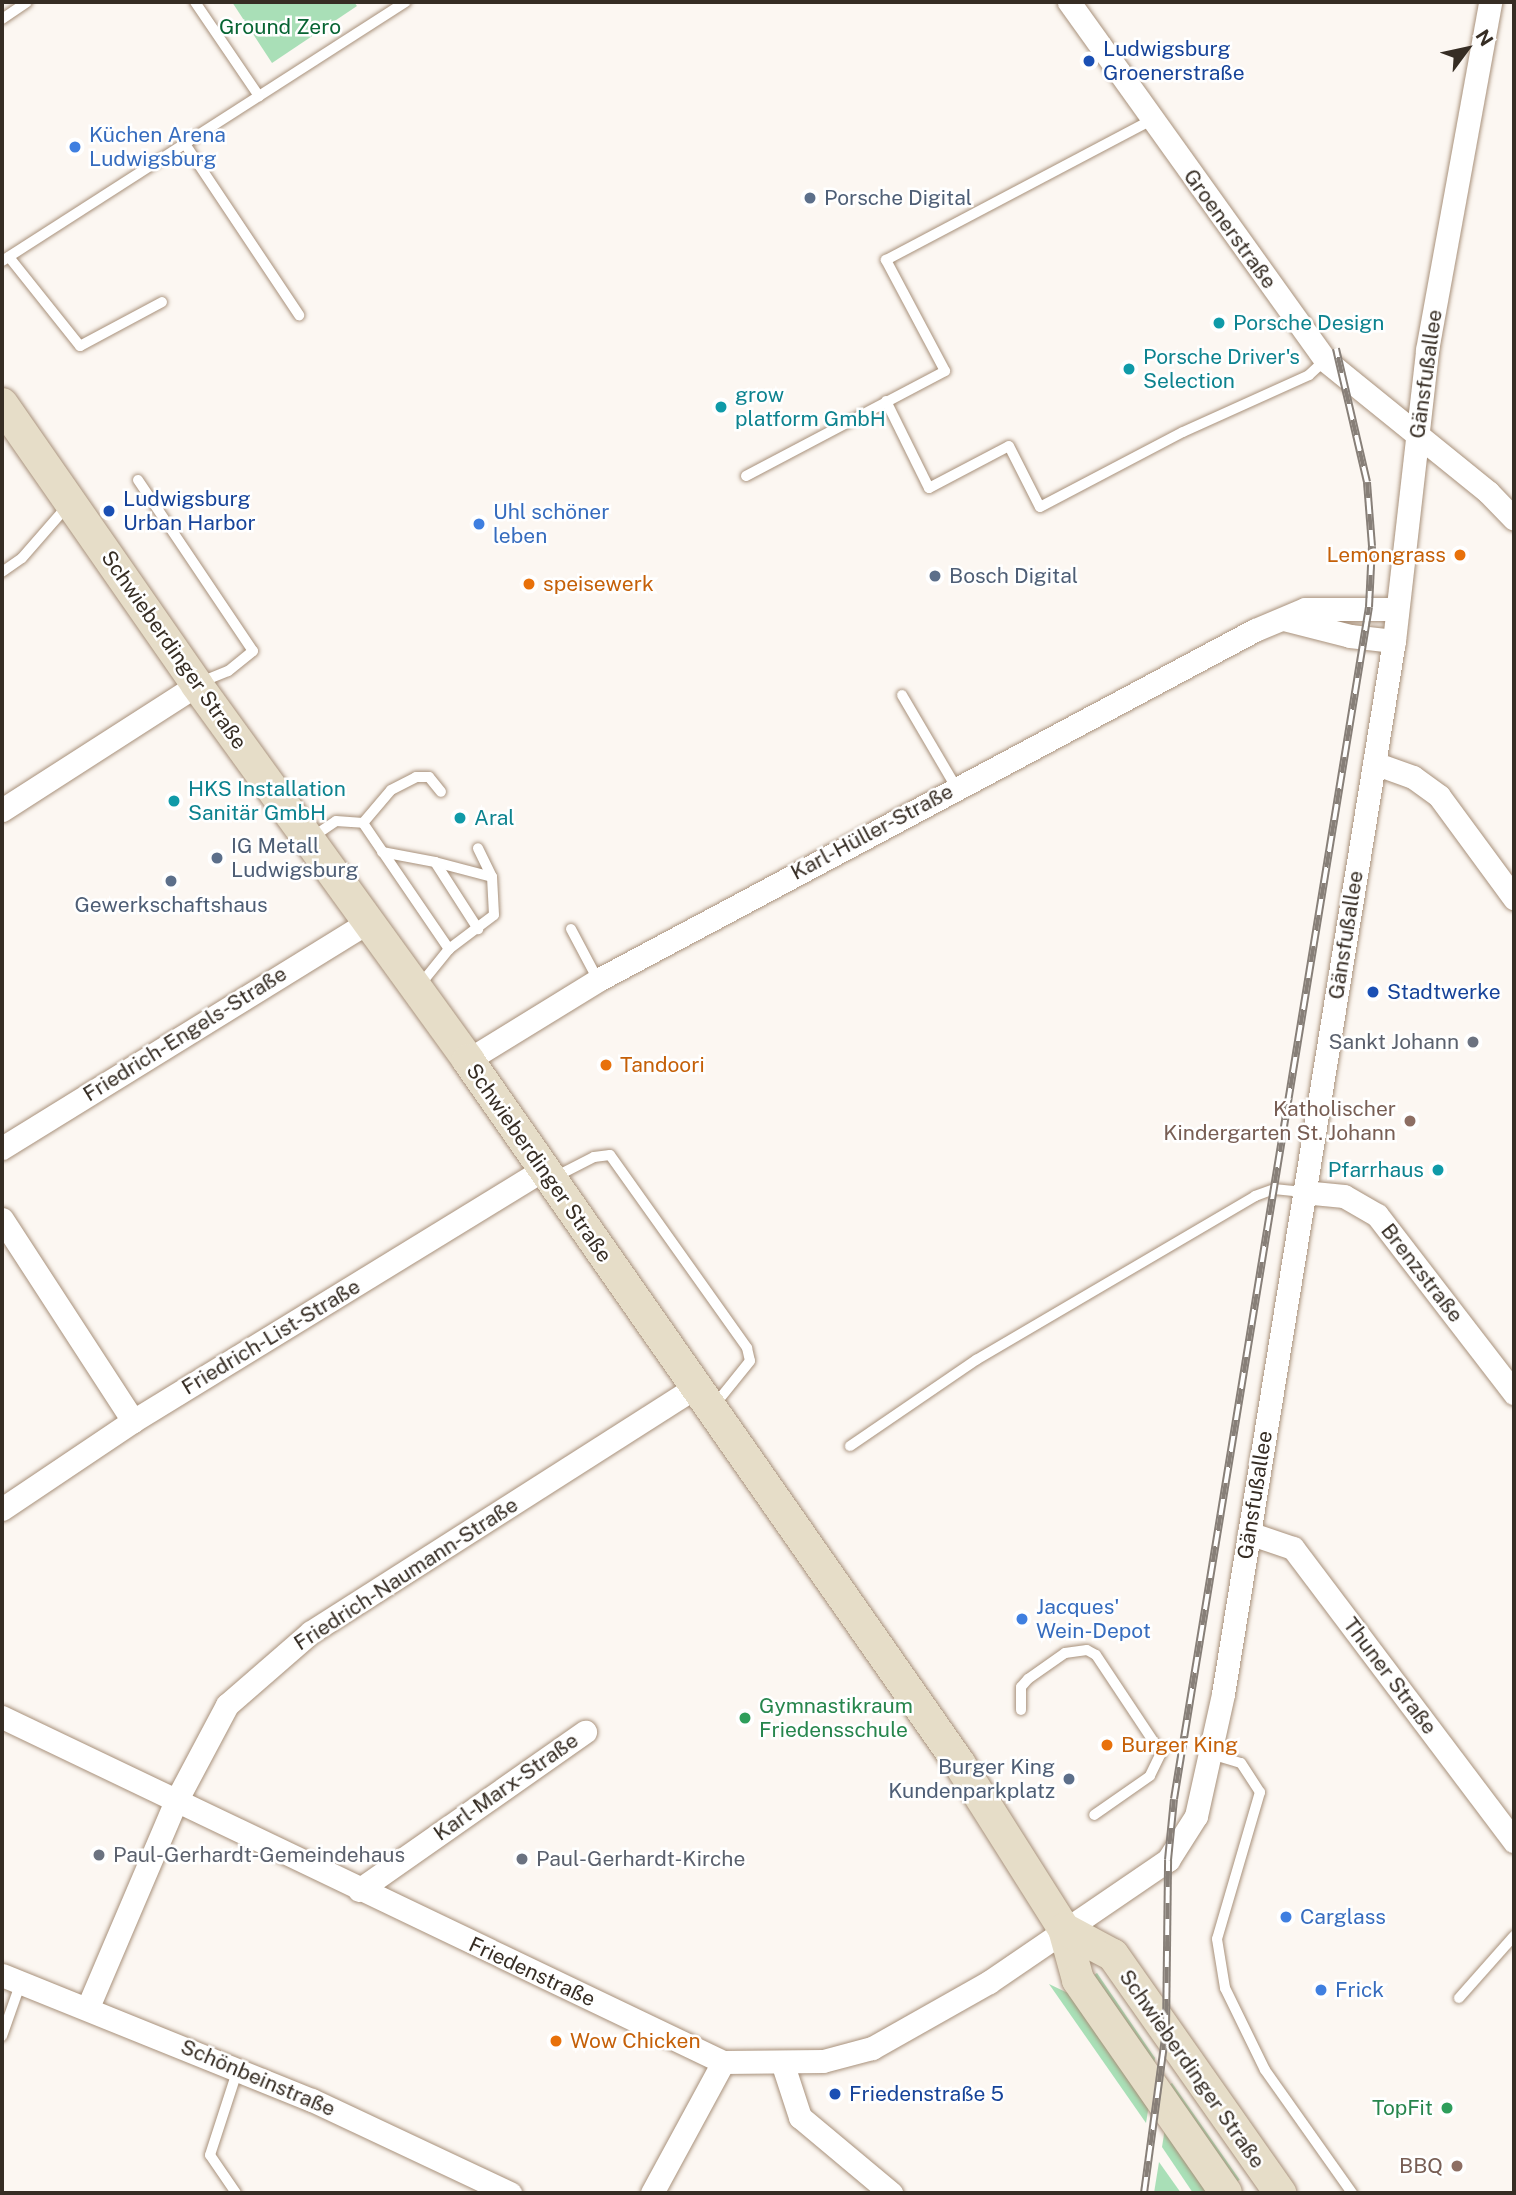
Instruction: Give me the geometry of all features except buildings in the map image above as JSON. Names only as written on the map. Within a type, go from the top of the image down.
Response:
[{"type":"main road","name":"Schwieberdinger Straße","points":[[2,404],[197,685],[468,1060],[960,1763],[1064,1929],[1078,1980],[1226,2193]]},
{"type":"main road","name":"Schwieberdinger Straße","points":[[1064,1929],[1113,1955],[1280,2193]]},
{"type":"street","name":"Groenerstraße","points":[[1069,2],[1325,360],[1417,433],[1514,519]]},
{"type":"street","name":"Gänsfußallee","points":[[1064,1929],[1168,1860],[1196,1816],[1211,1754],[1394,641],[1427,350],[1490,2]]},
{"type":"street","name":"Karl-Hüller-Straße","points":[[468,1060],[598,980],[956,787],[1284,619],[1306,609],[1397,609]]},
{"type":"street","points":[[1284,619],[1350,636],[1394,641]]},
{"type":"street","points":[[2,810],[197,685]]},
{"type":"street","points":[[1374,763],[1413,777],[1439,796],[1514,898]]},
{"type":"street","name":"Friedrich-Engels-Straße","points":[[2,1148],[369,921]]},
{"type":"street","name":"Friedrich-List-Straße","points":[[2,1509],[133,1421],[547,1175]]},
{"type":"street","name":"Brenzstraße","points":[[1304,1192],[1344,1196],[1377,1215],[1514,1394]]},
{"type":"street","points":[[2,1219],[133,1421]]},
{"type":"street","name":"Friedrich-Naumann-Straße","points":[[88,2007],[176,1801],[227,1705],[311,1632],[704,1398]]},
{"type":"street","name":"Thuner Straße","points":[[1249,1533],[1293,1548],[1514,1841]]},
{"type":"street","name":"Friedenstraße","points":[[2,1717],[723,2062],[783,2065],[823,2061],[872,2048],[989,1982],[1064,1929]]},
{"type":"street","name":"Karl-Marx-Straße","points":[[359,1890],[585,1732]]},
{"type":"street","name":"Schönbeinstraße","points":[[11,1978],[238,2069],[510,2193]]},
{"type":"street","points":[[652,2193],[723,2062]]},
{"type":"street","points":[[783,2065],[800,2118],[891,2193]]},
{"type":"lane","points":[[2,19],[27,2]]},
{"type":"lane","points":[[195,2],[259,96]]},
{"type":"lane","points":[[162,303],[80,346],[5,259],[407,2]]},
{"type":"lane","points":[[746,476],[945,371],[886,260],[1152,120]]},
{"type":"lane","points":[[185,144],[299,315]]},
{"type":"lane","points":[[886,401],[929,488],[1009,446],[1040,507],[1183,432],[1309,375],[1325,360]]},
{"type":"lane","points":[[138,480],[253,651],[228,671],[197,685]]},
{"type":"lane","points":[[2,572],[22,558],[70,503]]},
{"type":"lane","points":[[902,695],[956,787]]},
{"type":"lane","points":[[363,823],[391,790],[416,778],[429,777],[441,792]]},
{"type":"lane","points":[[309,839],[336,821],[363,823]]},
{"type":"lane","points":[[363,823],[449,949]]},
{"type":"lane","points":[[417,988],[449,949],[494,915],[492,877],[478,848]]},
{"type":"lane","points":[[382,852],[492,877]]},
{"type":"lane","points":[[435,862],[478,929]]},
{"type":"lane","points":[[571,929],[598,980]]},
{"type":"lane","points":[[547,1175],[594,1157],[610,1155],[747,1348],[750,1362],[704,1398]]},
{"type":"lane","points":[[850,1446],[976,1360],[1255,1196],[1274,1189],[1304,1192]]},
{"type":"lane","points":[[1021,1710],[1021,1687],[1028,1679],[1065,1653],[1087,1650],[1096,1655],[1161,1753],[1150,1776],[1094,1815]]},
{"type":"lane","points":[[1211,1754],[1241,1763],[1259,1792],[1217,1939],[1225,1988],[1265,2070],[1352,2193]]},
{"type":"lane","points":[[1459,1998],[1514,1936]]},
{"type":"lane","points":[[2,2036],[11,1978]]},
{"type":"lane","points":[[236,2193],[210,2155],[238,2069]]},
{"type":"green space","name":"Ground Zero","points":[[232,2],[354,2],[357,6],[272,63]]},
{"type":"green space","points":[[1097,1973],[1155,2058],[1154,2067],[1091,1977]]},
{"type":"green space","points":[[1049,1984],[1072,1995],[1149,2105],[1146,2123]]},
{"type":"green space","points":[[1172,2083],[1240,2180],[1231,2185],[1164,2089]]},
{"type":"green space","points":[[1165,2128],[1209,2193],[1193,2193],[1162,2147]]},
{"type":"green space","points":[[1159,2162],[1181,2193],[1154,2193]]},
{"type":"railway","points":[[1144,2193],[1166,2031],[1168,1860],[1174,1799],[1369,607],[1372,546],[1367,482],[1336,349]]},
{"type":"place","name":"Ludwigsburg Groenerstraße","points":[[1089,61]]},
{"type":"place","name":"Küchen Arena Ludwigsburg","points":[[75,147]]},
{"type":"place","name":"Porsche Digital","points":[[810,198]]},
{"type":"place","name":"Porsche Design","points":[[1219,323]]},
{"type":"place","name":"Porsche Driver's Selection","points":[[1129,369]]},
{"type":"place","name":"grow platform GmbH","points":[[721,407]]},
{"type":"place","name":"Ludwigsburg Urban Harbor","points":[[109,511]]},
{"type":"place","name":"Uhl schöner leben","points":[[479,524]]},
{"type":"place","name":"Lemongrass","points":[[1460,555]]},
{"type":"place","name":"Bosch Digital","points":[[935,576]]},
{"type":"place","name":"speisewerk","points":[[529,584]]},
{"type":"place","name":"HKS Installation Sanitär GmbH","points":[[174,801]]},
{"type":"place","name":"Aral","points":[[460,818]]},
{"type":"place","name":"IG Metall Ludwigsburg","points":[[217,858]]},
{"type":"place","name":"Gewerkschaftshaus","points":[[171,881]]},
{"type":"place","name":"Stadtwerke","points":[[1373,992]]},
{"type":"place","name":"Sankt Johann","points":[[1473,1042]]},
{"type":"place","name":"Tandoori","points":[[606,1065]]},
{"type":"place","name":"Katholischer Kindergarten St. Johann","points":[[1410,1121]]},
{"type":"place","name":"Pfarrhaus","points":[[1438,1170]]},
{"type":"place","name":"Jacques' Wein-Depot","points":[[1022,1619]]},
{"type":"place","name":"Gymnastikraum Friedensschule","points":[[745,1718]]},
{"type":"place","name":"Burger King","points":[[1107,1745]]},
{"type":"place","name":"Burger King Kundenparkplatz","points":[[1069,1779]]},
{"type":"place","name":"Paul-Gerhardt-Gemeindehaus","points":[[99,1855]]},
{"type":"place","name":"Paul-Gerhardt-Kirche","points":[[522,1859]]},
{"type":"place","name":"Carglass","points":[[1286,1917]]},
{"type":"place","name":"Frick","points":[[1321,1990]]},
{"type":"place","name":"Wow Chicken","points":[[556,2041]]},
{"type":"place","name":"Friedenstraße 5","points":[[835,2094]]},
{"type":"place","name":"TopFit","points":[[1447,2108]]},
{"type":"place","name":"BBQ","points":[[1457,2166]]}]
